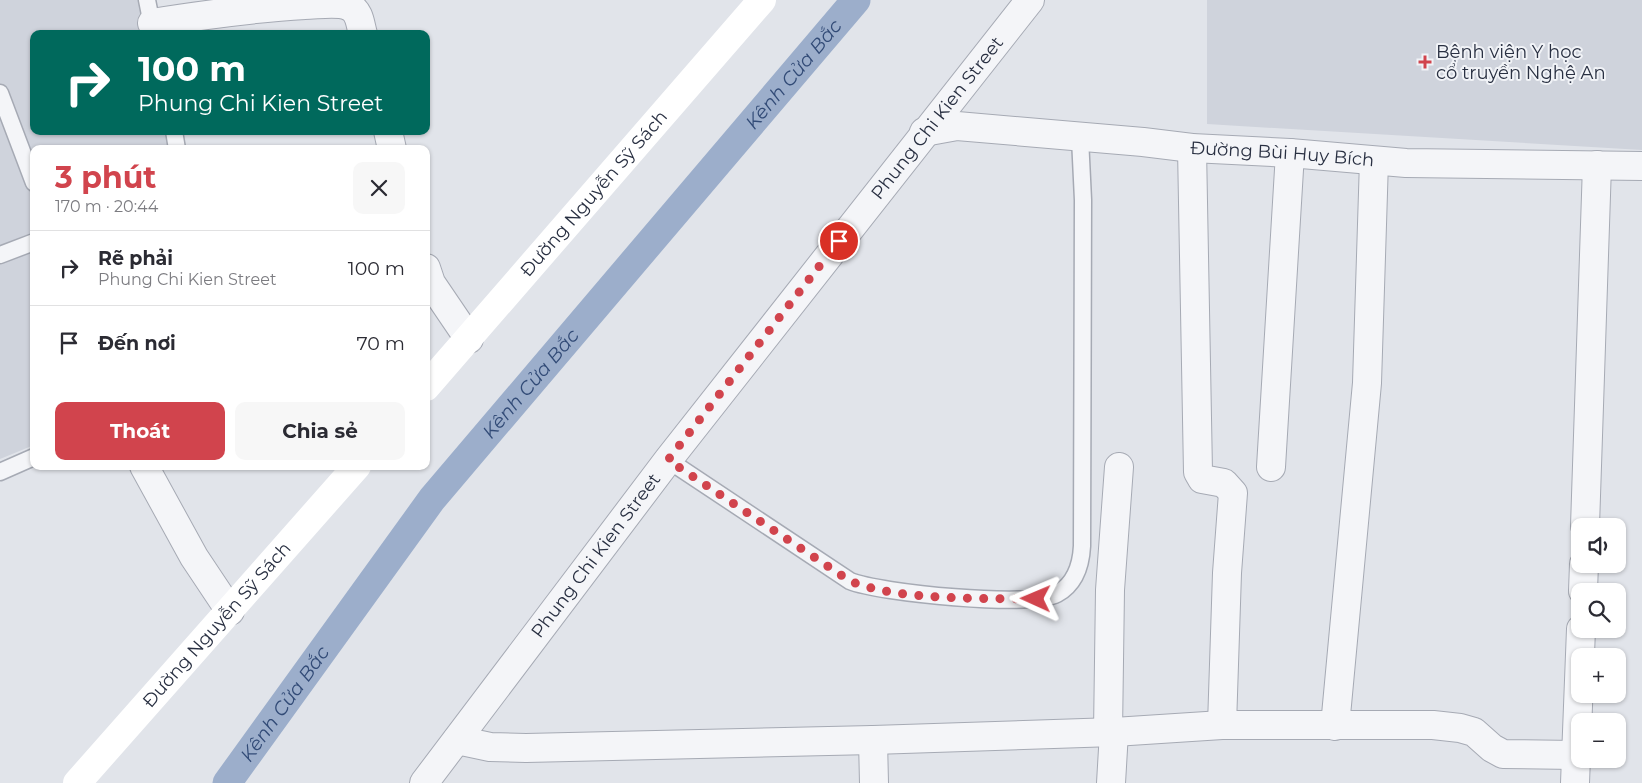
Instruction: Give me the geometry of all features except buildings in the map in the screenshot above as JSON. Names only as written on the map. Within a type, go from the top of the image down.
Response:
[{"type":"main road","name":"Đường Nguyễn Sỹ Sách","points":[[430,383],[762,0]]},
{"type":"main road","name":"Đường Nguyễn Sỹ Sách","points":[[77,783],[353,470]]},
{"type":"street","name":"Phung Chi Kien Street","points":[[424,783],[668,460],[924,132],[1030,0]]},
{"type":"street","points":[[151,19],[252,8],[326,4],[349,6],[354,9],[358,14],[362,30]]},
{"type":"street","name":"Đường Bùi Huy Bích","points":[[924,132],[957,126],[1192,148],[1290,153],[1374,161],[1642,166]]},
{"type":"street","points":[[1192,148],[1198,472],[1202,479],[1224,483],[1233,493],[1227,573],[1222,725]]},
{"type":"street","points":[[1271,467],[1290,153]]},
{"type":"street","points":[[1335,726],[1366,383],[1374,161]]},
{"type":"street","points":[[1586,518],[1597,165]]},
{"type":"street","points":[[430,280],[469,339]]},
{"type":"street","points":[[1111,783],[1110,590],[1120,468]]},
{"type":"street","points":[[146,470],[194,556],[230,611]]},
{"type":"street","points":[[1578,713],[1581,638]]},
{"type":"street","points":[[457,740],[490,747],[526,748],[873,740],[1111,732],[1222,725],[1433,725],[1460,728],[1474,732],[1492,748],[1503,754],[1571,755]]},
{"type":"street","points":[[873,740],[874,783]]},
{"type":"street","points":[[1575,783],[1576,768]]},
{"type":"lane","points":[[0,92],[30,173]]},
{"type":"lane","points":[[668,460],[850,581],[864,587],[946,596],[1028,599],[1049,597],[1066,587],[1074,578],[1081,561],[1082,546],[1083,200],[1080,138]]},
{"type":"lane","points":[[0,255],[30,244]]},
{"type":"lane","points":[[0,472],[30,459]]},
{"type":"shaded area","points":[[0,0],[138,0],[144,30],[30,30],[30,135],[166,135],[167,145],[30,145],[30,447],[0,459]]},
{"type":"shaded area","name":"Bệnh viện Y học cổ truyền Nghệ An","points":[[1207,0],[1642,0],[1642,150],[1207,124]]},
{"type":"waterway","name":"Kênh Cửa Bắc","points":[[227,783],[432,499],[856,0]]},
{"type":"place","name":"Bệnh viện Y học cổ truyền Nghệ An","points":[[1425,62]]},
{"type":"route","points":[[839,241],[668,460],[850,581],[864,587],[906,593],[976,598],[1036,599]]}]
